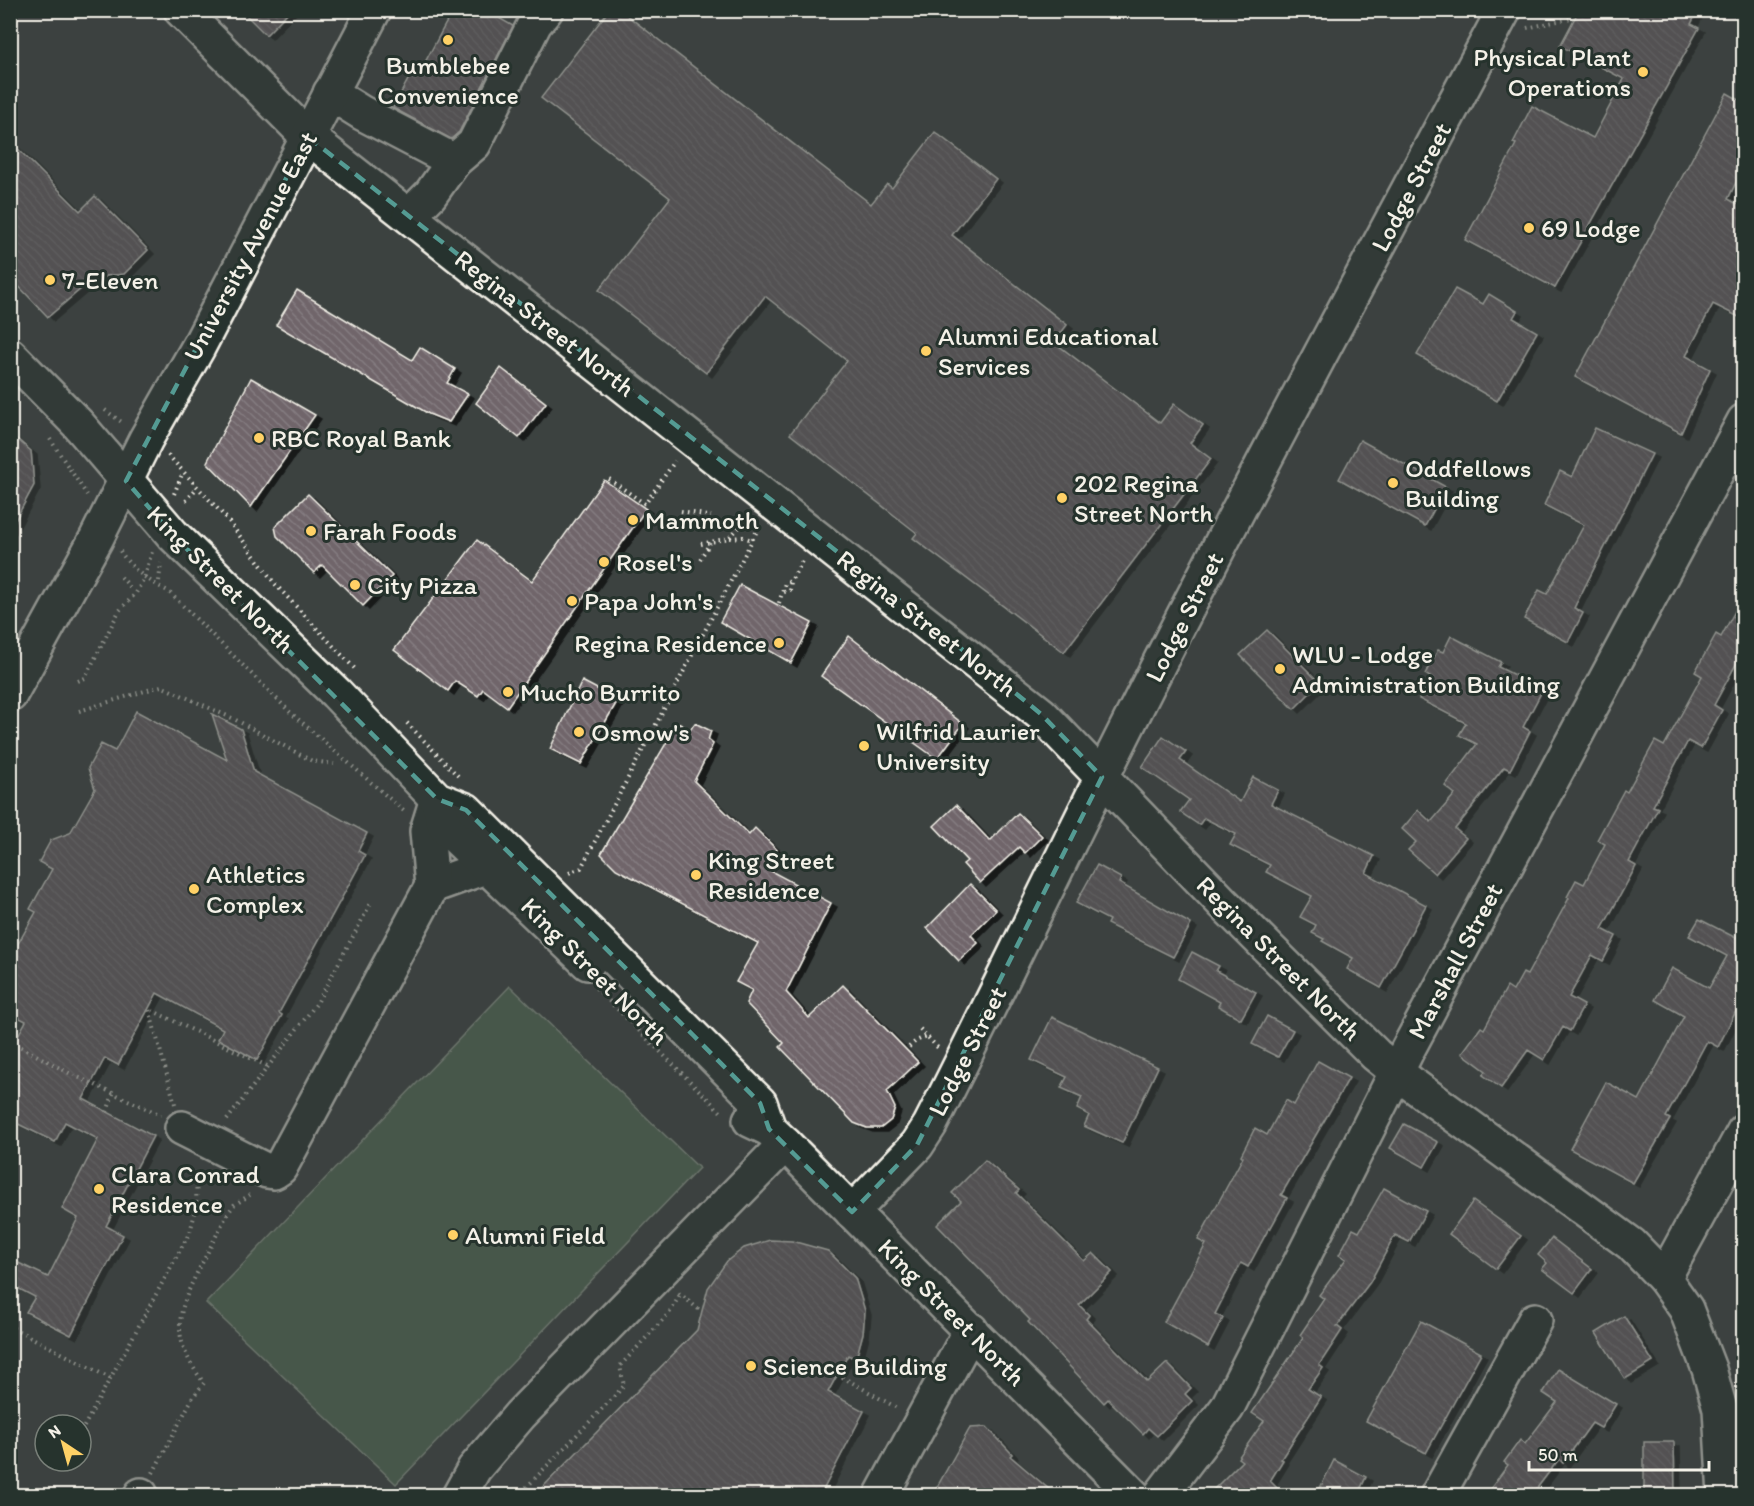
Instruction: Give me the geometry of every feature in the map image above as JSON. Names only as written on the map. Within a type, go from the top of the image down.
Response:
[{"type":"street","name":"Regina Street North","points":[[181,10],[308,137],[973,658],[1041,714],[1223,903],[1397,1073],[1631,1244],[1664,1278],[1686,1309],[1709,1369],[1720,1409],[1725,1496]]},
{"type":"street","name":"University Avenue East","points":[[10,695],[126,481],[374,10]]},
{"type":"street","points":[[409,216],[430,195],[454,160],[474,144],[535,23],[546,10]]},
{"type":"street","name":"Lodge Street","points":[[852,1212],[917,1145],[930,1125],[1102,777],[1244,500],[1515,20]]},
{"type":"street","points":[[330,93],[362,113],[454,160]]},
{"type":"street","name":"King Street North","points":[[10,354],[78,424],[173,535],[336,693],[437,799],[446,826],[743,1117],[777,1136],[1134,1496]]},
{"type":"street","name":"Marshall Street","points":[[1160,1496],[1227,1408],[1465,941],[1743,422]]},
{"type":"street","points":[[195,1134],[267,1171],[274,1172],[280,1167],[432,886],[427,831],[437,799]]},
{"type":"street","name":"King Street North","points":[[437,799],[466,810],[562,904],[760,1103],[777,1136]]},
{"type":"street","points":[[432,886],[488,866]]},
{"type":"street","points":[[1664,1278],[1743,1131]]},
{"type":"street","points":[[459,1496],[474,1470],[520,1415],[777,1136]]},
{"type":"street","points":[[1437,1496],[1535,1320]]},
{"type":"street","points":[[881,1496],[971,1330]]},
{"type":"path","points":[[1515,20],[1571,18],[1575,10]]},
{"type":"path","points":[[609,479],[645,504],[675,461]]},
{"type":"path","name":"King Street North","points":[[176,489],[183,472]]},
{"type":"path","points":[[186,501],[195,490]]},
{"type":"path","points":[[681,511],[711,516]]},
{"type":"path","points":[[729,538],[748,517]]},
{"type":"path","points":[[567,874],[581,868],[760,526]]},
{"type":"path","points":[[701,544],[729,538],[743,537],[752,540]]},
{"type":"path","points":[[700,559],[710,543]]},
{"type":"path","name":"King Street North","points":[[78,681],[85,678],[119,611],[136,593],[150,558]]},
{"type":"path","points":[[779,603],[785,584],[791,581],[803,560]]},
{"type":"path","points":[[159,581],[162,563]]},
{"type":"path","points":[[121,577],[131,588]]},
{"type":"path","points":[[79,711],[161,686],[234,718],[312,761],[334,764]]},
{"type":"path","points":[[195,1134],[269,1067],[317,1003],[371,903]]},
{"type":"path","points":[[91,1413],[190,1232],[196,1209],[195,1134],[148,1009],[269,1067]]},
{"type":"path","points":[[920,1029],[942,1053]]},
{"type":"path","points":[[909,1047],[927,1036]]},
{"type":"path","points":[[10,1041],[72,1074],[114,1091],[195,1134]]},
{"type":"path","points":[[107,1112],[114,1091]]},
{"type":"path","points":[[141,1495],[193,1397],[204,1383],[188,1362],[180,1336],[179,1323],[184,1298],[228,1213],[234,1205],[250,1195]]},
{"type":"path","points":[[518,1496],[624,1386],[620,1366],[670,1311],[683,1286]]},
{"type":"path","points":[[13,1328],[110,1378]]},
{"type":"path","points":[[837,1374],[921,1422]]},
{"type":"highlighted area","points":[[308,137],[964,651],[1041,714],[1102,777],[917,1145],[852,1212],[769,1129],[760,1103],[693,1035],[466,810],[437,799],[173,535],[126,481]]},
{"type":"green space","name":"Alumni Field","points":[[510,986],[699,1168],[396,1484],[206,1303]]},
{"type":"building","points":[[241,10],[290,10],[266,35]]},
{"type":"building","points":[[453,10],[485,10],[513,26],[459,132],[451,139],[393,108],[410,76],[416,79]]},
{"type":"building","points":[[609,10],[620,10],[871,204],[887,184],[892,188],[935,132],[996,179],[952,235],[1067,325],[1054,342],[1160,423],[1174,404],[1203,425],[1190,443],[1211,459],[1064,652],[913,538],[917,533],[790,434],[847,361],[765,296],[706,373],[599,290],[670,198],[541,98]]},
{"type":"building","points":[[1579,10],[1698,10],[1691,24],[1699,28],[1555,288],[1465,240],[1516,144],[1513,143],[1532,106],[1593,138],[1624,79],[1560,46]]},
{"type":"building","points":[[1727,93],[1743,102],[1743,168],[1728,199],[1743,207],[1743,319],[1713,304],[1686,356],[1710,369],[1681,433],[1575,377]]},
{"type":"building","points":[[10,141],[80,211],[95,196],[148,250],[124,274],[106,276],[95,287],[89,282],[48,317],[10,277]]},
{"type":"building","points":[[1455,289],[1483,304],[1489,294],[1517,311],[1513,318],[1537,332],[1497,401],[1417,355]]},
{"type":"building","points":[[297,290],[412,360],[420,347],[455,369],[447,383],[468,394],[449,422],[429,414],[276,325]]},
{"type":"building","points":[[501,368],[546,403],[519,438],[476,403]]},
{"type":"building","name":"RBC Royal Bank","points":[[251,378],[315,415],[251,507],[207,462]]},
{"type":"building","points":[[1595,428],[1652,454],[1574,608],[1583,613],[1568,642],[1524,619],[1539,590],[1547,594],[1584,525],[1544,505],[1560,471],[1572,477]]},
{"type":"building","points":[[10,433],[31,451],[34,485],[10,530]]},
{"type":"building","name":"Oddfellows Building","points":[[1360,440],[1446,487],[1425,526],[1339,479]]},
{"type":"building","points":[[604,480],[646,509],[507,707],[483,689],[478,696],[455,681],[448,691],[394,650],[477,540],[532,581]]},
{"type":"building","points":[[308,494],[392,576],[363,606],[322,565],[314,573],[277,536],[275,527]]},
{"type":"building","name":"Regina Residence","points":[[740,585],[812,623],[791,663],[720,622]]},
{"type":"building","points":[[1743,596],[1743,651],[1714,705],[1722,710],[1701,748],[1688,741],[1653,806],[1658,808],[1629,862],[1636,866],[1602,929],[1616,936],[1603,961],[1592,955],[1569,997],[1584,1005],[1570,1031],[1563,1027],[1544,1060],[1528,1050],[1501,1088],[1483,1075],[1486,1071],[1462,1053],[1481,1027],[1484,1029],[1507,987],[1513,991],[1523,973],[1527,975],[1569,898],[1567,897],[1576,880],[1584,884],[1605,844],[1597,840],[1624,790],[1627,792],[1655,741],[1664,746],[1702,676],[1695,672],[1716,634],[1721,637]]},
{"type":"building","name":"WLU - Lodge Administration Building","points":[[1267,630],[1320,683],[1294,709],[1240,655]]},
{"type":"building","points":[[849,636],[963,724],[937,759],[821,676]]},
{"type":"building","points":[[1451,636],[1501,662],[1498,667],[1543,689],[1523,727],[1530,731],[1510,770],[1504,767],[1455,829],[1466,838],[1435,874],[1408,850],[1416,842],[1402,829],[1418,810],[1431,822],[1455,794],[1445,786],[1477,744],[1459,735],[1466,723],[1419,699],[1430,677],[1425,674],[1438,650],[1443,652]]},
{"type":"building","name":"Osmow's","points":[[582,681],[618,700],[581,764],[550,749]]},
{"type":"building","name":"Athletics Complex","points":[[136,711],[227,760],[212,714],[241,729],[254,772],[367,833],[358,851],[365,855],[279,1013],[282,1015],[257,1060],[218,1039],[223,1029],[157,993],[118,1065],[105,1058],[83,1099],[153,1136],[106,1226],[123,1235],[71,1335],[26,1312],[35,1297],[10,1284],[10,1259],[48,1277],[78,1218],[62,1209],[98,1139],[65,1122],[55,1142],[10,1120],[10,1050],[26,1021],[10,1013],[10,958],[36,912],[30,909],[52,869],[39,862],[51,840],[70,833],[95,789],[88,768],[101,744],[115,751]]},
{"type":"building","name":"King Street Residence","points":[[678,723],[690,730],[695,723],[711,731],[708,740],[713,744],[694,781],[749,835],[755,828],[777,850],[767,869],[831,903],[786,992],[809,1018],[843,985],[918,1062],[887,1091],[895,1108],[891,1120],[881,1128],[867,1128],[854,1123],[780,1047],[784,1043],[746,1003],[752,990],[736,982],[758,943],[616,869],[601,854]]},
{"type":"building","points":[[1163,736],[1186,752],[1180,760],[1240,802],[1253,777],[1278,790],[1271,804],[1374,856],[1366,873],[1426,905],[1381,988],[1347,969],[1353,958],[1322,941],[1324,939],[1312,933],[1316,925],[1300,917],[1312,896],[1266,872],[1270,865],[1230,845],[1236,834],[1204,818],[1199,825],[1180,812],[1189,800],[1142,767]]},
{"type":"building","points":[[956,805],[990,841],[1018,813],[1042,836],[1025,853],[1019,847],[980,883],[963,864],[967,861],[934,826]]},
{"type":"building","points":[[1097,865],[1121,878],[1119,883],[1191,924],[1173,957],[1107,924],[1109,920],[1076,903]]},
{"type":"building","points":[[970,884],[996,910],[971,935],[978,943],[959,961],[927,928]]},
{"type":"building","points":[[1699,919],[1736,938],[1743,925],[1743,997],[1718,1047],[1707,1041],[1666,1117],[1670,1119],[1633,1183],[1570,1149],[1606,1082],[1639,1100],[1684,1016],[1655,1000],[1672,968],[1709,988],[1727,956],[1689,936]]},
{"type":"building","points":[[1192,952],[1219,966],[1216,971],[1256,992],[1241,1019],[1218,1006],[1220,1002],[1178,979]]},
{"type":"building","points":[[1267,1016],[1293,1030],[1278,1057],[1252,1044]]},
{"type":"building","points":[[1052,1017],[1158,1067],[1122,1143],[1084,1126],[1089,1115],[1077,1109],[1082,1097],[1061,1088],[1067,1077],[1031,1060]]},
{"type":"building","points":[[1318,1061],[1349,1078],[1281,1195],[1287,1198],[1248,1267],[1241,1263],[1215,1314],[1223,1318],[1208,1347],[1164,1322],[1206,1244],[1198,1240],[1243,1157],[1241,1155],[1255,1128],[1267,1135],[1286,1100],[1294,1105]]},
{"type":"building","points":[[1404,1124],[1438,1142],[1424,1167],[1390,1148]]},
{"type":"building","points":[[985,1160],[1019,1190],[1016,1193],[1084,1261],[1093,1253],[1112,1272],[1079,1305],[1089,1315],[1086,1319],[1147,1382],[1167,1363],[1191,1388],[1185,1394],[1192,1401],[1157,1436],[1148,1428],[1143,1434],[1108,1399],[1104,1403],[1028,1322],[1030,1320],[937,1225],[961,1201],[952,1193]]},
{"type":"building","points":[[1384,1188],[1426,1211],[1409,1242],[1395,1235],[1370,1282],[1337,1326],[1342,1330],[1319,1365],[1323,1368],[1308,1389],[1321,1397],[1281,1459],[1283,1460],[1270,1481],[1285,1496],[1207,1496],[1242,1461],[1238,1458],[1264,1421],[1252,1413],[1303,1338],[1300,1335],[1324,1299],[1319,1295],[1346,1259],[1339,1255],[1353,1229],[1359,1232]]},
{"type":"building","points":[[1473,1201],[1521,1236],[1496,1269],[1449,1234]]},
{"type":"building","points":[[1552,1238],[1592,1269],[1574,1293],[1542,1269],[1547,1263],[1538,1255]]},
{"type":"building","name":"Science Building","points":[[770,1240],[792,1241],[828,1251],[855,1278],[865,1311],[863,1333],[856,1359],[848,1355],[828,1392],[864,1411],[820,1496],[534,1496],[697,1330],[708,1288],[727,1261],[744,1248]]},
{"type":"building","points":[[1624,1316],[1653,1362],[1625,1379],[1596,1333]]},
{"type":"building","points":[[1421,1321],[1481,1353],[1426,1453],[1366,1421]]},
{"type":"building","points":[[1558,1369],[1616,1404],[1601,1428],[1592,1423],[1563,1463],[1559,1459],[1531,1496],[1485,1496],[1508,1465],[1504,1462],[1520,1440],[1525,1444],[1557,1402],[1543,1393]]},
{"type":"building","points":[[987,1427],[1012,1454],[1010,1456],[1057,1496],[932,1496],[970,1428]]},
{"type":"building","points":[[1644,1442],[1674,1442],[1675,1496],[1644,1496]]},
{"type":"building","points":[[1334,1460],[1366,1477],[1357,1496],[1316,1496]]},
{"type":"place","name":"Bumblebee Convenience","points":[[448,40]]},
{"type":"place","name":"Physical Plant Operations","points":[[1643,72]]},
{"type":"place","name":"69 Lodge","points":[[1529,228]]},
{"type":"place","name":"7-Eleven","points":[[50,280]]},
{"type":"place","name":"Alumni Educational Services","points":[[926,351]]},
{"type":"place","name":"RBC Royal Bank","points":[[259,438]]},
{"type":"place","name":"Oddfellows Building","points":[[1393,483]]},
{"type":"place","name":"202 Regina Street North","points":[[1062,498]]},
{"type":"place","name":"Mammoth","points":[[633,520]]},
{"type":"place","name":"Farah Foods","points":[[311,531]]},
{"type":"place","name":"Rosel's","points":[[604,562]]},
{"type":"place","name":"City Pizza","points":[[355,585]]},
{"type":"place","name":"Papa John's","points":[[572,601]]},
{"type":"place","name":"Regina Residence","points":[[779,643]]},
{"type":"place","name":"WLU - Lodge Administration Building","points":[[1280,669]]},
{"type":"place","name":"Mucho Burrito","points":[[508,692]]},
{"type":"place","name":"Osmow's","points":[[579,732]]},
{"type":"place","name":"Wilfrid Laurier University","points":[[864,746]]},
{"type":"place","name":"King Street Residence","points":[[696,875]]},
{"type":"place","name":"Athletics Complex","points":[[194,889]]},
{"type":"place","name":"Clara Conrad Residence","points":[[99,1189]]},
{"type":"place","name":"Alumni Field","points":[[453,1235]]},
{"type":"place","name":"Science Building","points":[[751,1366]]}]
